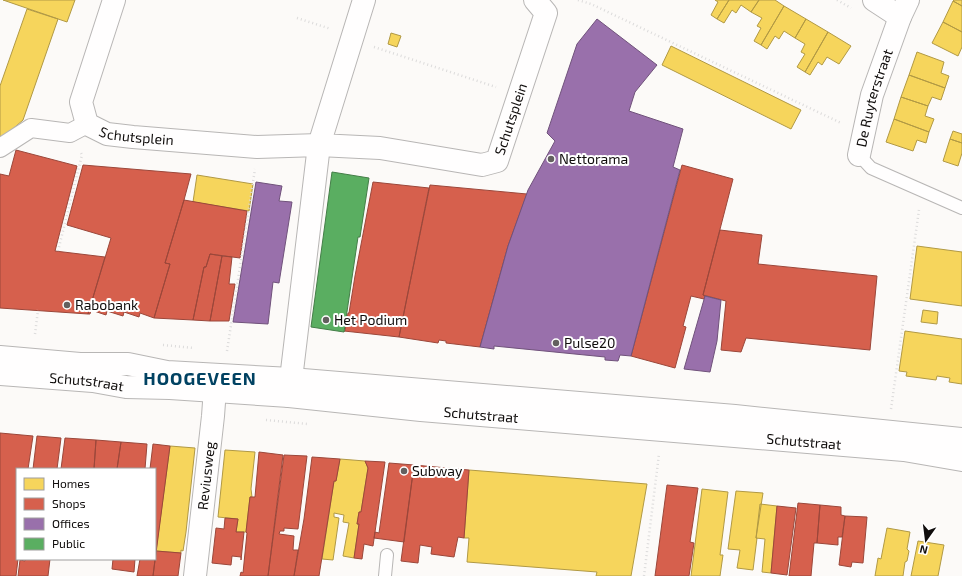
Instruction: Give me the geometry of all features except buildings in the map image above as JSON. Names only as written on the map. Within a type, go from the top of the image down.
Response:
[{"type":"main road","name":"Schutsplein","points":[[114,0],[81,102],[78,129],[133,138],[257,147],[319,145],[380,148],[482,165],[497,160],[546,13],[535,0]]},
{"type":"main road","points":[[290,388],[319,145],[364,0]]},
{"type":"main road","points":[[874,0],[904,8]]},
{"type":"main road","name":"De Ruyterstraat","points":[[859,155],[872,95],[904,8]]},
{"type":"main road","name":"Schutstraat","points":[[0,357],[80,364],[128,364],[216,383]]},
{"type":"main road","name":"Schutstraat","points":[[0,374],[93,381],[126,387],[216,383],[727,415],[962,439]]},
{"type":"main road","name":"Reviusweg","points":[[195,576],[216,383]]},
{"type":"main road","name":"Schutstraat","points":[[290,388],[421,410],[904,450],[962,460]]},
{"type":"street","points":[[0,148],[31,128],[78,129]]},
{"type":"lane","name":"De Ruyterstraat","points":[[859,155],[871,168],[962,208]]},
{"type":"lane","points":[[385,576],[387,555]]},
{"type":"path","points":[[578,0],[591,4],[864,133]]},
{"type":"path","points":[[297,18],[344,34],[351,40],[518,94]]},
{"type":"path","points":[[58,251],[82,155],[78,129]]},
{"type":"path","points":[[227,351],[253,182]]},
{"type":"path","points":[[890,413],[921,190]]},
{"type":"path","points":[[35,334],[38,310]]},
{"type":"path","points":[[644,576],[660,454]]},
{"type":"place","name":"Nettorama","points":[[551,159]]},
{"type":"place","name":"Rabobank","points":[[67,305]]},
{"type":"place","name":"Het Podium","points":[[326,320]]},
{"type":"place","name":"Pulse20","points":[[556,343]]},
{"type":"place","name":"Subway","points":[[404,471]]},
{"type":"district","name":"HOOGEVEEN","points":[[200,379]]}]
